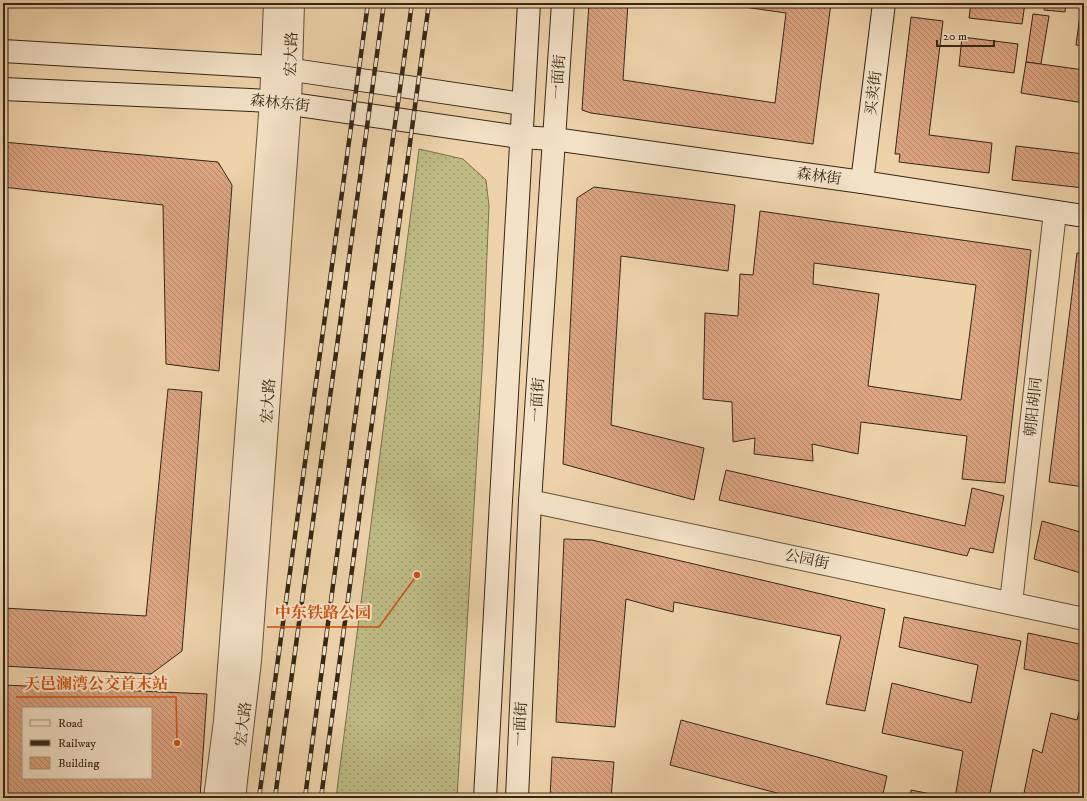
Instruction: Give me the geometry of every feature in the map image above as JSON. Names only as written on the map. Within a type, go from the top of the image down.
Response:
[{"type":"main road","name":"宏大路","points":[[275,3],[282,69]]},
{"type":"main road","name":"宏大路","points":[[234,798],[250,661],[282,69],[293,3]]},
{"type":"main road","name":"一面街","points":[[485,798],[503,495],[519,137],[528,3]]},
{"type":"main road","name":"一面街","points":[[517,798],[530,501],[563,3]]},
{"type":"main road","name":"买卖街","points":[[862,182],[884,3]]},
{"type":"main road","points":[[3,51],[282,69],[522,104]]},
{"type":"main road","name":"森林东街","points":[[3,89],[280,102],[519,137],[554,139]]},
{"type":"main road","name":"宏大路","points":[[215,798],[225,721],[280,102]]},
{"type":"main road","name":"森林街","points":[[554,139],[862,182],[1084,216]]},
{"type":"main road","name":"朝阳胡同","points":[[1011,603],[1055,212]]},
{"type":"main road","name":"公园街","points":[[530,501],[1084,619]]},
{"type":"shaded area","points":[[419,149],[463,159],[486,180],[489,206],[483,352],[457,798],[336,798]]},
{"type":"building","points":[[589,3],[628,3],[623,80],[775,103],[786,13],[716,3],[831,3],[813,144],[591,113],[582,110]]},
{"type":"building","points":[[917,3],[949,3],[949,7]]},
{"type":"building","points":[[971,3],[1025,3],[1022,24],[969,18]]},
{"type":"building","points":[[1045,3],[1066,3],[1065,12],[1044,10]]},
{"type":"building","points":[[1033,14],[1049,16],[1041,64],[1026,62]]},
{"type":"building","points":[[1080,15],[1084,15],[1084,46],[1076,45]]},
{"type":"building","points":[[911,17],[943,21],[929,135],[992,143],[989,173],[899,162],[900,154],[895,154]]},
{"type":"building","points":[[962,37],[1018,44],[1014,73],[959,66]]},
{"type":"building","points":[[1026,62],[1084,70],[1084,103],[1021,93]]},
{"type":"building","points":[[3,142],[218,162],[232,185],[219,371],[166,364],[163,205],[3,187]]},
{"type":"building","points":[[1016,146],[1084,154],[1084,188],[1012,180]]},
{"type":"building","points":[[594,187],[735,205],[728,271],[621,256],[611,425],[704,448],[694,500],[563,464],[577,198]]},
{"type":"building","points":[[760,211],[1031,250],[1005,483],[962,479],[967,436],[861,422],[858,454],[812,444],[813,461],[754,454],[755,438],[733,442],[732,402],[703,399],[705,313],[738,316],[740,274],[753,275]],"holes":[[[814,263],[976,285],[961,400],[868,386],[879,294],[813,284]]]},
{"type":"building","points":[[1077,253],[1084,254],[1084,487],[1049,482]]},
{"type":"building","points":[[168,389],[202,392],[182,651],[151,674],[3,666],[3,608],[146,616]]},
{"type":"building","points":[[726,470],[965,526],[972,488],[1004,496],[993,553],[970,548],[967,556],[719,500]]},
{"type":"building","points":[[1042,521],[1084,533],[1084,574],[1034,559]]},
{"type":"building","points":[[564,539],[592,540],[885,609],[865,711],[826,704],[841,636],[674,602],[673,612],[626,599],[615,727],[556,722]]},
{"type":"building","points":[[904,617],[1021,641],[989,798],[955,798],[963,751],[882,733],[892,683],[971,703],[978,665],[899,647]]},
{"type":"building","points":[[1028,633],[1084,645],[1084,682],[1024,669]]},
{"type":"building","points":[[3,685],[207,694],[200,798],[3,798]]},
{"type":"building","points":[[1084,692],[1084,798],[1023,798],[1033,749],[1042,753],[1051,713],[1077,720]]},
{"type":"building","points":[[681,720],[887,776],[882,798],[796,798],[670,765]]},
{"type":"building","points":[[552,757],[614,762],[611,798],[550,798]]},
{"type":"building","points":[[911,790],[951,798],[910,798]]},
{"type":"railway","points":[[259,798],[368,3]]},
{"type":"railway","points":[[275,798],[384,3]]},
{"type":"railway","points":[[305,798],[376,259],[412,3]]},
{"type":"railway","points":[[321,798],[429,3]]},
{"type":"place","name":"中东铁路公园","points":[[417,575]]},
{"type":"place","name":"天邑澜湾公交首末站","points":[[177,743]]}]
